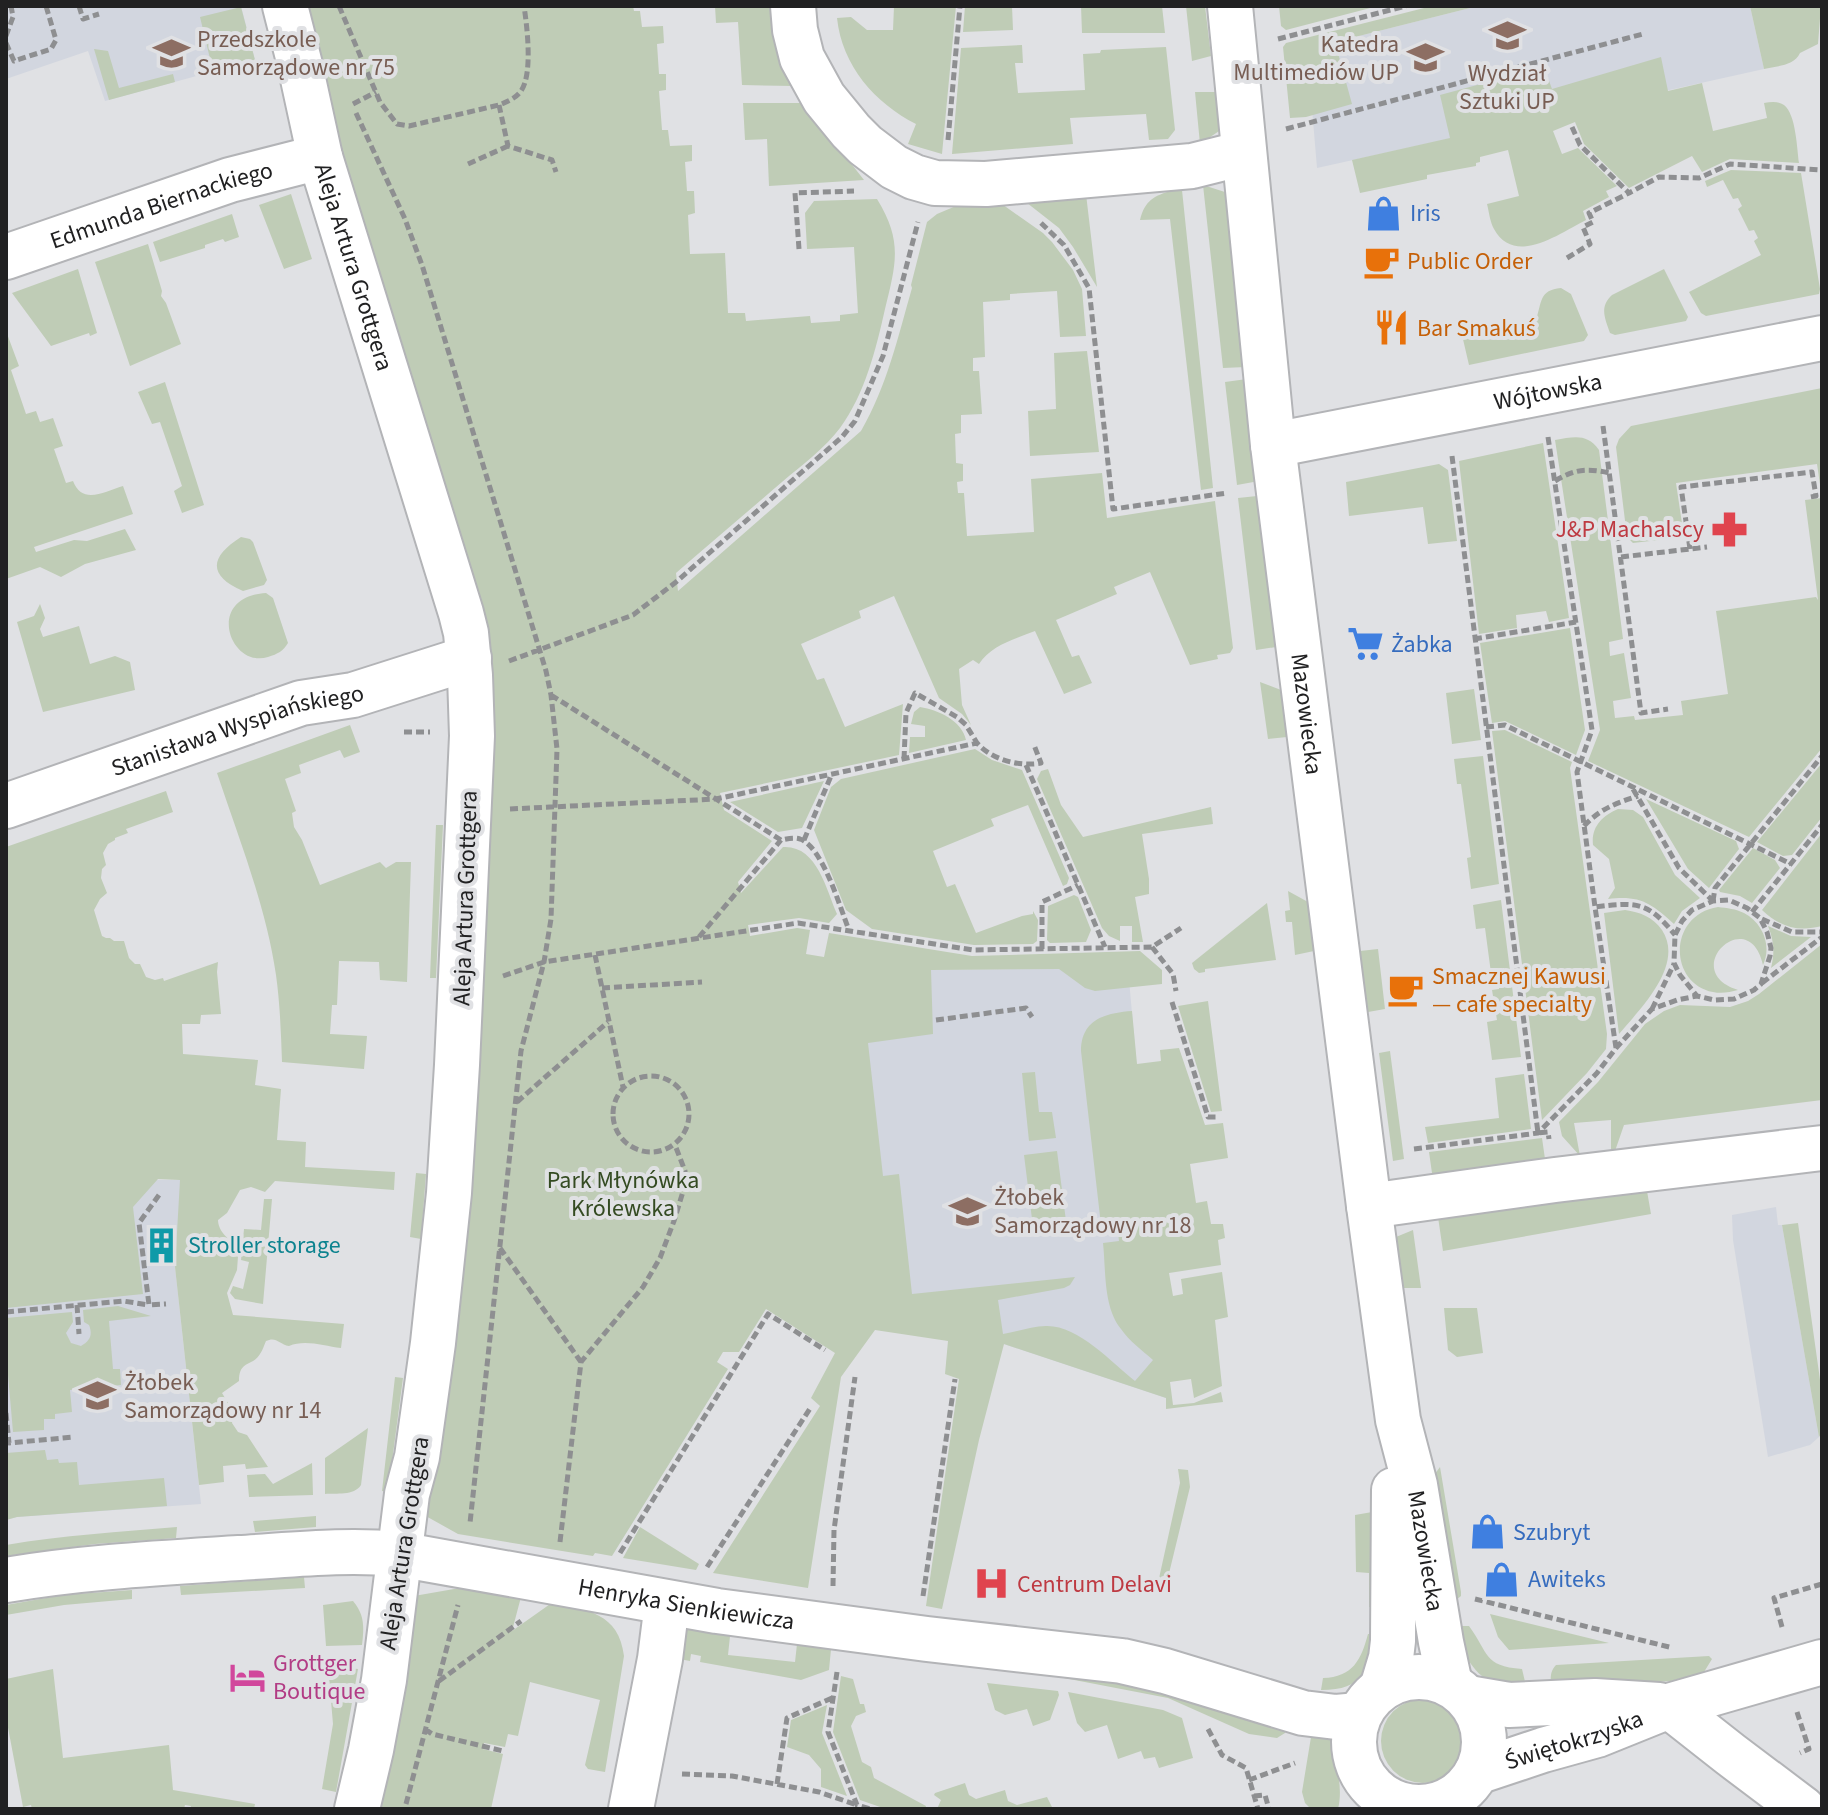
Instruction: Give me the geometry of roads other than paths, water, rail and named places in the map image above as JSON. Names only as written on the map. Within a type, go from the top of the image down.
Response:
[{"type":"street","name":"Aleja Artura Grottgera","points":[[285,6],[320,157],[461,613],[469,658],[472,736],[451,1164],[420,1442],[407,1494],[384,1680],[357,1809]]},
{"type":"street","points":[[793,6],[802,58],[835,112],[865,145],[888,163],[914,177],[935,183],[986,184],[1192,166],[1244,153]]},
{"type":"street","name":"Mazowiecka","points":[[1230,6],[1273,445],[1398,1420],[1415,1485],[1441,1642],[1459,1691]]},
{"type":"street","name":"Edmunda Biernackiego","points":[[6,257],[230,180],[320,157]]},
{"type":"street","name":"Wójtowska","points":[[1273,445],[1822,338]]},
{"type":"street","name":"Stanisława Wyspiańskiego","points":[[6,806],[301,703],[353,695],[469,658]]},
{"type":"street","points":[[1369,1206],[1822,1148]]},
{"type":"street","name":"Mazowiecka","points":[[1370,1701],[1391,1658],[1393,1641],[1394,1476],[1398,1420]]},
{"type":"street","name":"Henryka Sienkiewicza","points":[[6,1580],[193,1561],[350,1551],[398,1554],[667,1603],[927,1639],[1122,1661],[1303,1713],[1336,1717],[1370,1701]]},
{"type":"street","points":[[631,1809],[660,1659],[667,1603]]},
{"type":"street","name":"Świętokrzyska","points":[[1477,1772],[1597,1735],[1669,1706],[1822,1662]]},
{"type":"street","points":[[1416,1676],[1440,1680],[1459,1691],[1474,1708],[1483,1728],[1484,1751],[1471,1781],[1456,1795],[1434,1807],[1401,1804],[1379,1793],[1358,1792],[1354,1745],[1356,1725],[1370,1701],[1404,1678],[1416,1676]]},
{"type":"street","name":"Świętokrzyska","points":[[1459,1691],[1509,1705],[1595,1701],[1669,1706]]},
{"type":"street","points":[[1669,1706],[1803,1809]]},
{"type":"place","name":"Wydział Sztuki UP","points":[[1507,36]]},
{"type":"place","name":"Przedszkole Samorządowe nr 75","points":[[171,53]]},
{"type":"place","name":"Katedra Multimediów UP","points":[[1425,58]]},
{"type":"place","name":"Iris","points":[[1384,213]]},
{"type":"place","name":"Public Order","points":[[1381,261]]},
{"type":"place","name":"Bar Smakuś","points":[[1391,328]]},
{"type":"place","name":"J&P Machalscy","points":[[1730,529]]},
{"type":"place","name":"Żabka","points":[[1365,644]]},
{"type":"place","name":"Smacznej Kawusi — cafe specialty","points":[[1406,990]]},
{"type":"place","name":"Żłobek Samorządowy nr 18","points":[[968,1211]]},
{"type":"place","name":"Stroller storage","points":[[162,1245]]},
{"type":"place","name":"Żłobek Samorządowy nr 14","points":[[98,1396]]},
{"type":"place","name":"Szubryt","points":[[1487,1532]]},
{"type":"place","name":"Awiteks","points":[[1502,1579]]},
{"type":"place","name":"Centrum Delavi","points":[[991,1584]]},
{"type":"place","name":"Grottger Boutique","points":[[247,1677]]},
{"type":"park label","name":"Park Młynówka Królewska","points":[[623,1194]]}]
